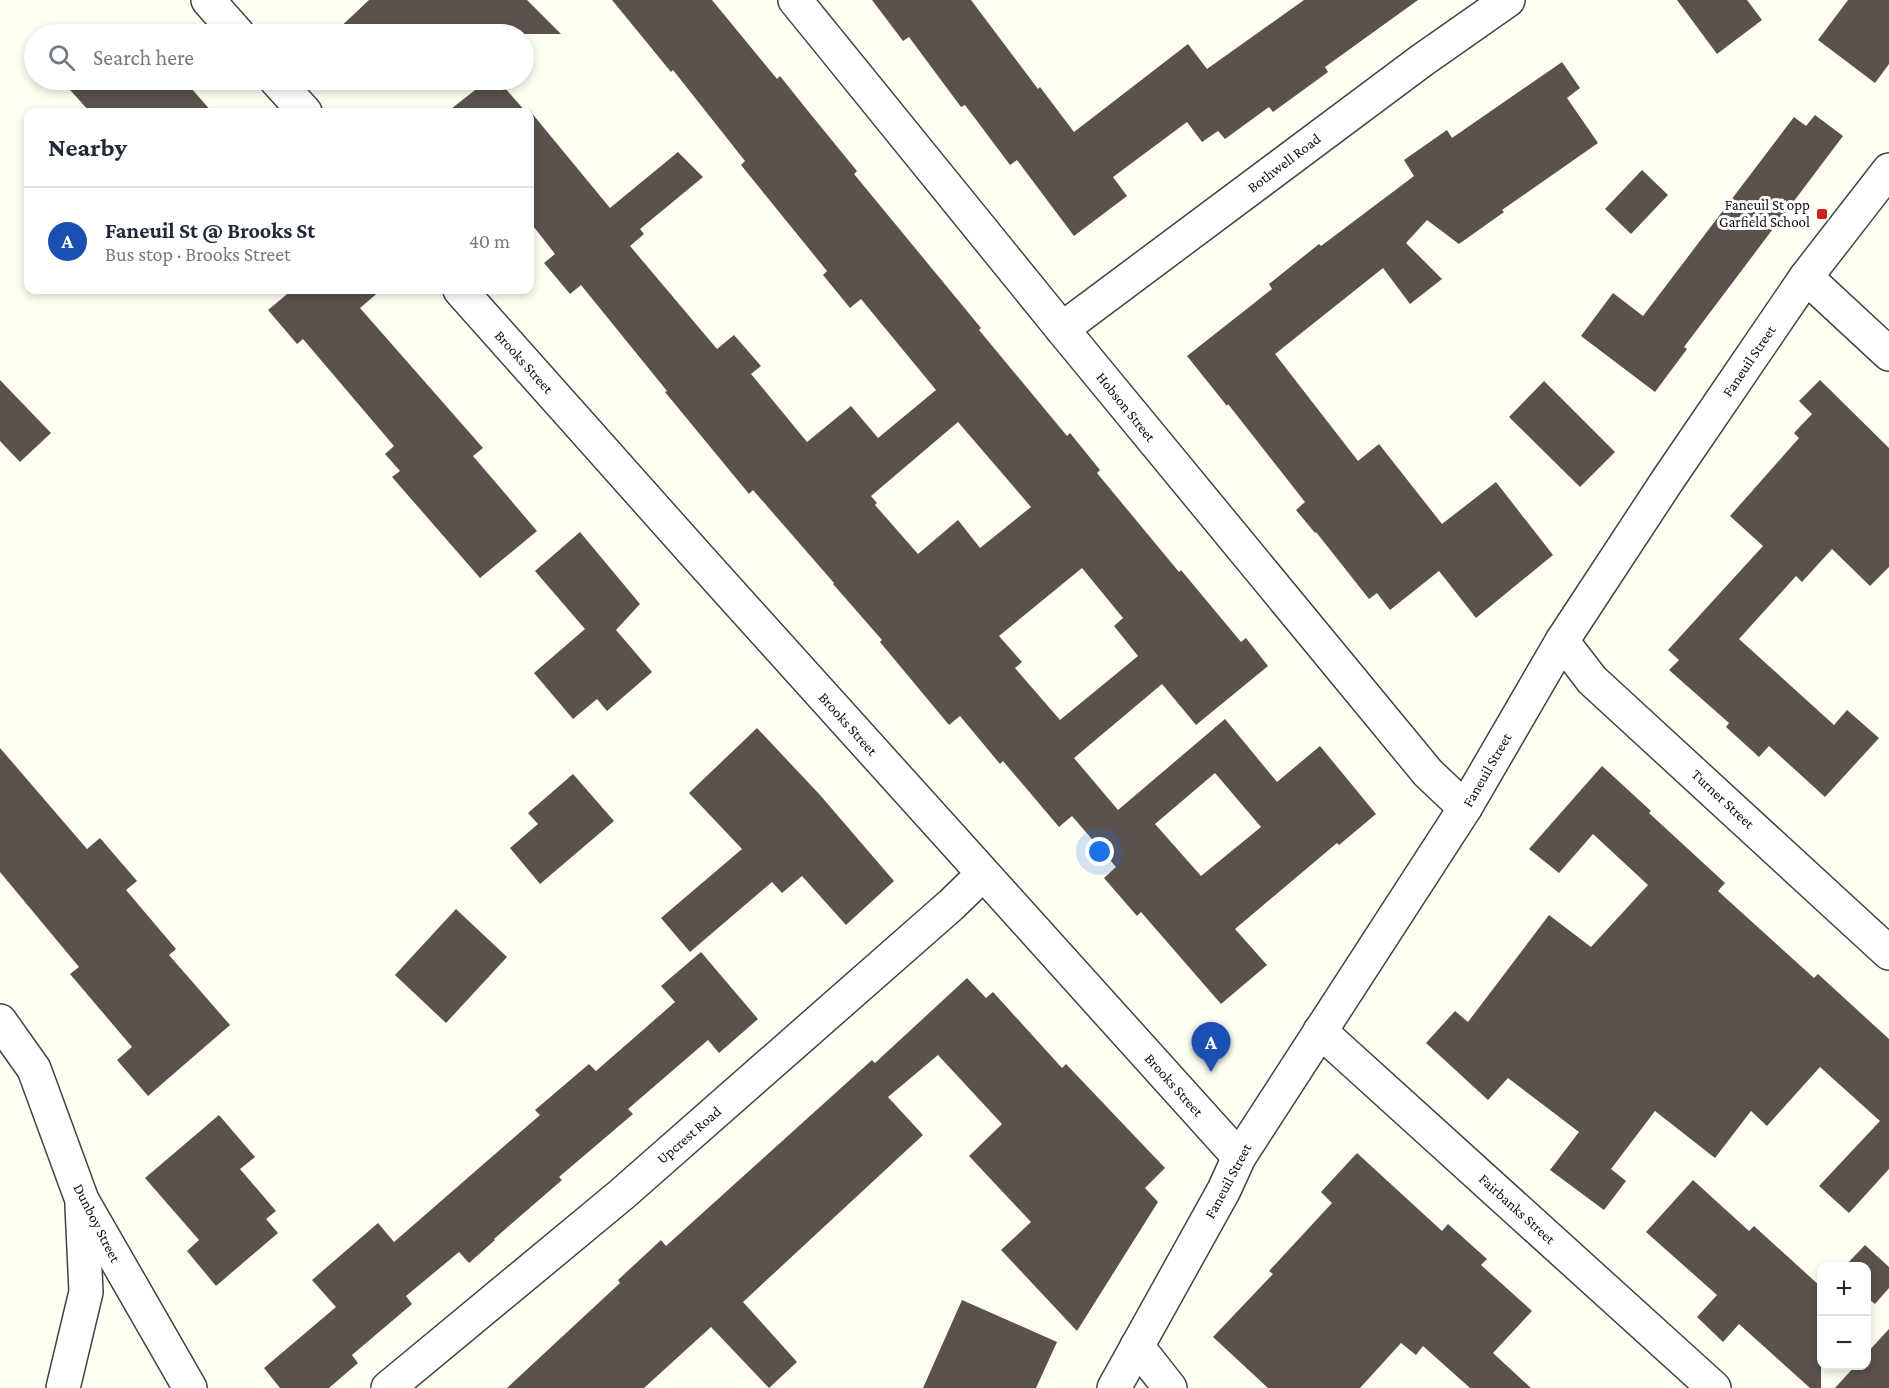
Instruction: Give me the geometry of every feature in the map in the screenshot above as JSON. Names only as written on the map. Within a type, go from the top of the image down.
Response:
[{"type":"street","points":[[208,0],[229,24]]},
{"type":"street","name":"Hobson Street","points":[[795,0],[1062,329],[1428,773],[1465,808]]},
{"type":"street","name":"Bothwell Road","points":[[1062,329],[1421,61],[1508,0]]},
{"type":"street","points":[[285,90],[301,108]]},
{"type":"street","name":"Faneuil Street","points":[[1114,1388],[1224,1191],[1239,1157],[1465,808],[1562,641],[1667,481],[1806,277],[1889,170]]},
{"type":"street","points":[[1806,277],[1889,354]]},
{"type":"street","name":"Brooks Street","points":[[464,294],[1239,1157]]},
{"type":"street","name":"Turner Street","points":[[1562,641],[1592,680],[1889,953]]},
{"type":"street","name":"Upcrest Road","points":[[388,1388],[621,1195],[951,905],[983,874]]},
{"type":"street","name":"Dunboy Street","points":[[0,1021],[33,1069],[82,1200],[190,1388]]},
{"type":"street","name":"Fairbanks Street","points":[[1320,1031],[1714,1388]]},
{"type":"street","points":[[63,1388],[86,1292],[82,1200]]},
{"type":"street","points":[[1137,1346],[1170,1388]]},
{"type":"building","points":[[369,0],[527,0],[561,34],[534,34],[534,24],[344,24]]},
{"type":"building","points":[[612,0],[712,0],[777,79],[780,76],[857,171],[854,174],[981,328],[979,330],[1067,436],[1070,433],[1100,470],[1097,473],[1179,572],[1181,570],[1241,642],[1246,638],[1268,666],[1196,725],[1162,684],[1074,758],[1118,810],[1225,719],[1277,782],[1320,746],[1376,814],[1339,845],[1337,843],[1235,929],[1267,965],[1221,1004],[1141,912],[1137,916],[1104,878],[1116,867],[1072,816],[1059,827],[1003,761],[1000,764],[960,716],[949,725],[834,583],[753,490],[749,494],[581,285],[570,294],[544,263],[555,254],[534,227],[534,116],[610,208],[678,152],[703,177],[640,229],[644,234],[630,246],[717,349],[734,335],[761,366],[751,374],[807,442],[851,406],[878,438],[936,390],[861,299],[850,308],[823,275],[827,271],[741,165],[745,161],[673,70],[671,72]],"holes":[[[958,422],[1031,507],[980,548],[958,520],[918,554],[875,505],[877,503],[871,496]],[[1082,568],[1123,618],[1114,626],[1138,656],[1060,720],[1015,668],[1022,662],[999,636]],[[1215,773],[1261,827],[1201,876],[1155,824]]]},
{"type":"building","points":[[872,0],[971,0],[1038,89],[1040,87],[1074,132],[1188,44],[1207,69],[1304,0],[1418,0],[1325,67],[1328,72],[1273,112],[1269,107],[1225,139],[1218,131],[1202,142],[1187,122],[1113,177],[1127,196],[1074,236],[1017,160],[1010,165],[965,105],[961,107],[909,37],[903,41]]},
{"type":"building","points":[[1677,0],[1747,0],[1762,20],[1717,54]]},
{"type":"building","points":[[1848,0],[1889,0],[1889,64],[1875,83],[1818,40]]},
{"type":"building","points":[[1562,62],[1580,88],[1567,98],[1598,143],[1502,210],[1504,212],[1459,244],[1427,220],[1406,243],[1442,279],[1410,304],[1383,268],[1275,354],[1358,461],[1379,444],[1442,524],[1496,482],[1553,555],[1476,618],[1439,571],[1390,610],[1377,593],[1369,599],[1296,510],[1305,502],[1187,356],[1272,289],[1269,284],[1319,244],[1321,246],[1414,176],[1404,160],[1447,130],[1452,138]]},
{"type":"building","points":[[70,90],[193,90],[208,108],[86,108]]},
{"type":"building","points":[[475,90],[507,90],[522,108],[452,108]]},
{"type":"building","points":[[1815,115],[1843,136],[1684,347],[1687,349],[1655,392],[1581,336],[1613,293],[1643,316],[1794,117],[1806,126]]},
{"type":"building","points":[[1642,170],[1668,195],[1631,234],[1605,209]]},
{"type":"building","points":[[287,294],[376,294],[360,308],[483,448],[473,456],[537,531],[480,578],[392,477],[400,471],[385,454],[394,446],[303,339],[297,344],[268,310]]},
{"type":"building","points":[[0,380],[51,433],[20,462],[0,441]]},
{"type":"building","points":[[1820,380],[1889,448],[1889,567],[1870,586],[1832,549],[1802,582],[1796,576],[1739,639],[1834,725],[1847,710],[1879,738],[1825,797],[1769,746],[1759,757],[1726,727],[1729,723],[1669,670],[1679,660],[1668,650],[1763,546],[1730,516],[1799,438],[1794,433],[1812,414],[1799,401]]},
{"type":"building","points":[[1544,381],[1615,452],[1580,487],[1509,417]]},
{"type":"building","points":[[580,532],[640,604],[616,630],[652,672],[607,711],[597,699],[573,719],[534,673],[585,629],[535,571]]},
{"type":"building","points":[[757,728],[820,795],[894,881],[846,925],[802,876],[782,893],[772,882],[690,952],[661,918],[742,849],[689,793]]},
{"type":"building","points":[[0,748],[87,849],[100,838],[137,881],[126,890],[176,949],[169,955],[230,1025],[148,1096],[117,1060],[132,1047],[70,974],[79,967],[0,872]]},
{"type":"building","points":[[1602,766],[1725,883],[1718,891],[1814,978],[1818,974],[1889,1039],[1889,1169],[1849,1213],[1819,1186],[1880,1121],[1820,1067],[1767,1126],[1751,1111],[1715,1158],[1655,1111],[1611,1169],[1626,1181],[1604,1210],[1550,1170],[1579,1132],[1508,1078],[1488,1100],[1426,1043],[1455,1011],[1468,1022],[1549,915],[1591,947],[1648,885],[1593,834],[1559,873],[1529,849]]},
{"type":"building","points":[[573,774],[614,821],[540,884],[510,848],[538,824],[528,813]]},
{"type":"building","points":[[456,909],[507,957],[446,1023],[395,975]]},
{"type":"building","points":[[701,952],[758,1019],[719,1053],[708,1040],[628,1109],[633,1114],[559,1177],[562,1180],[469,1263],[459,1252],[406,1296],[412,1304],[352,1355],[358,1363],[329,1388],[280,1388],[264,1368],[336,1307],[312,1280],[378,1223],[394,1242],[540,1115],[535,1110],[589,1064],[596,1071],[675,1002],[661,986]]},
{"type":"building","points":[[967,978],[986,998],[993,992],[1062,1068],[1066,1064],[1165,1168],[1145,1188],[1158,1202],[1077,1331],[1001,1250],[1031,1222],[969,1156],[1002,1124],[938,1055],[888,1097],[923,1135],[743,1302],[797,1362],[769,1388],[711,1327],[644,1388],[507,1388],[620,1283],[618,1280],[661,1240],[666,1246],[872,1060],[875,1063]]},
{"type":"building","points":[[219,1115],[255,1157],[240,1169],[276,1211],[266,1219],[278,1233],[216,1286],[187,1251],[199,1240],[145,1178]]},
{"type":"building","points":[[1357,1153],[1442,1231],[1448,1224],[1487,1259],[1481,1265],[1532,1311],[1493,1353],[1531,1388],[1470,1388],[1423,1346],[1416,1355],[1401,1343],[1360,1388],[1268,1388],[1213,1337],[1273,1274],[1269,1271],[1332,1203],[1321,1192]]},
{"type":"building","points":[[1693,1180],[1749,1231],[1754,1226],[1817,1283],[1817,1370],[1821,1370],[1821,1388],[1810,1388],[1739,1324],[1723,1342],[1697,1317],[1717,1295],[1646,1232]]},
{"type":"building","points":[[1865,1245],[1889,1267],[1889,1288],[1875,1304],[1871,1301],[1871,1262],[1849,1262]]},
{"type":"building","points":[[962,1300],[1057,1342],[1036,1388],[923,1388]]},
{"type":"building","points":[[1889,1329],[1889,1388],[1835,1388],[1851,1370],[1871,1370],[1871,1349]]},
{"type":"place","name":"Faneuil St opp Garfield School","points":[[1822,214]]},
{"type":"place","name":"Faneuil St @ Brooks St","points":[[1211,1072]]}]
